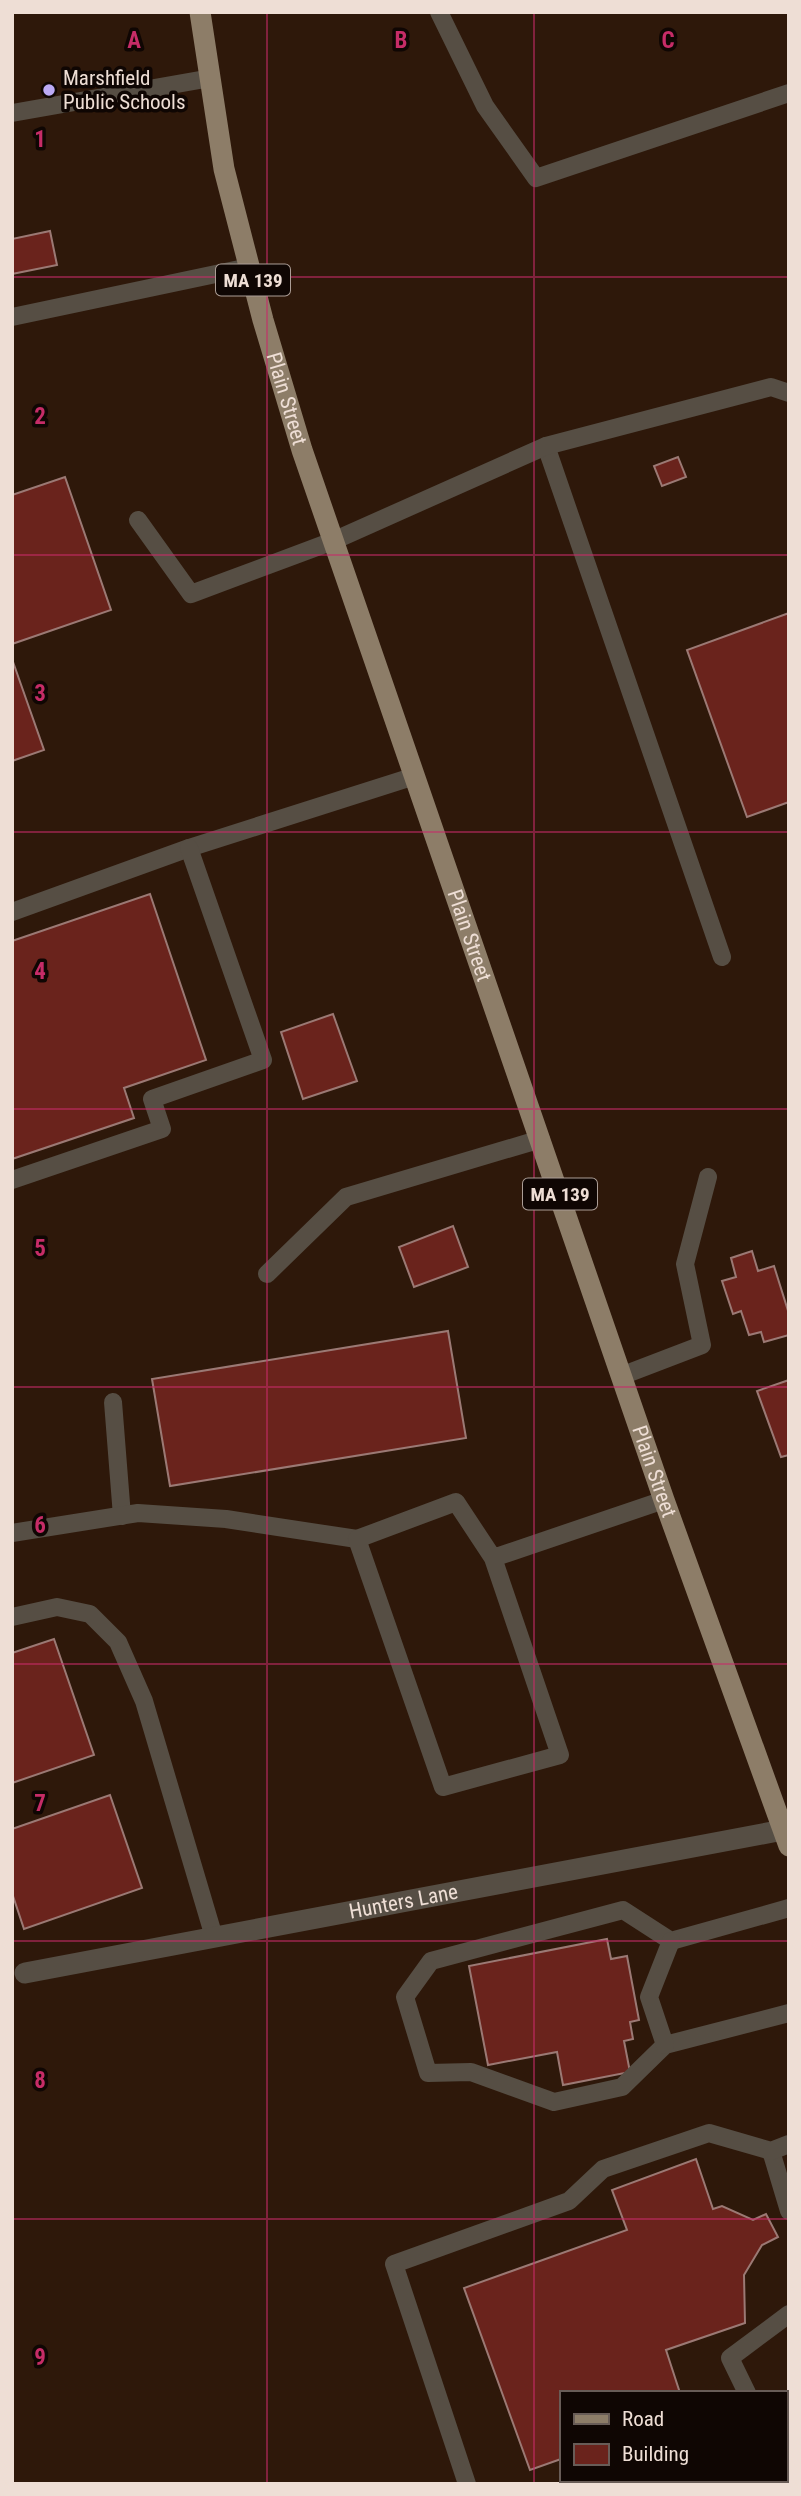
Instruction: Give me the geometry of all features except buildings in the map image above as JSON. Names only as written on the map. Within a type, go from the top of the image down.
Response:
[{"type":"main road","name":"Plain Street","points":[[200,12],[224,169],[249,267],[302,450],[664,1500],[786,1838]]},
{"type":"street","name":"Hunters Lane","points":[[19,1974],[214,1937],[786,1838]]},
{"type":"lane","points":[[439,12],[485,106],[536,177],[789,93]]},
{"type":"lane","points":[[12,113],[211,78]]},
{"type":"lane","points":[[12,317],[249,267]]},
{"type":"lane","points":[[138,520],[191,594],[333,541],[546,446],[771,387],[789,393]]},
{"type":"lane","points":[[546,446],[722,957]]},
{"type":"lane","points":[[12,912],[189,848],[415,776]]},
{"type":"lane","points":[[12,1180],[162,1129],[152,1099],[263,1060],[189,848]]},
{"type":"lane","points":[[267,1274],[346,1197],[541,1139]]},
{"type":"lane","points":[[621,1376],[702,1345],[685,1264],[708,1177]]},
{"type":"lane","points":[[113,1402],[122,1516]]},
{"type":"lane","points":[[494,1558],[664,1500]]},
{"type":"lane","points":[[12,1533],[138,1513],[226,1519],[357,1539],[456,1502],[494,1558],[560,1755],[443,1787],[357,1539]]},
{"type":"lane","points":[[12,1617],[57,1607],[90,1614],[118,1642],[144,1701],[214,1937]]},
{"type":"lane","points":[[789,1908],[671,1941],[623,1910],[431,1961],[405,1997],[428,2073],[471,2073],[554,2102],[622,2087],[665,2045],[789,2013]]},
{"type":"lane","points":[[665,2045],[649,1997],[671,1941]]},
{"type":"lane","points":[[467,2484],[394,2264],[569,2200],[603,2169],[709,2133],[771,2151],[789,2144]]},
{"type":"lane","points":[[771,2151],[789,2211]]},
{"type":"lane","points":[[746,2391],[730,2358],[789,2314]]},
{"type":"place","name":"Marshfield Public Schools","points":[[49,90]]}]
